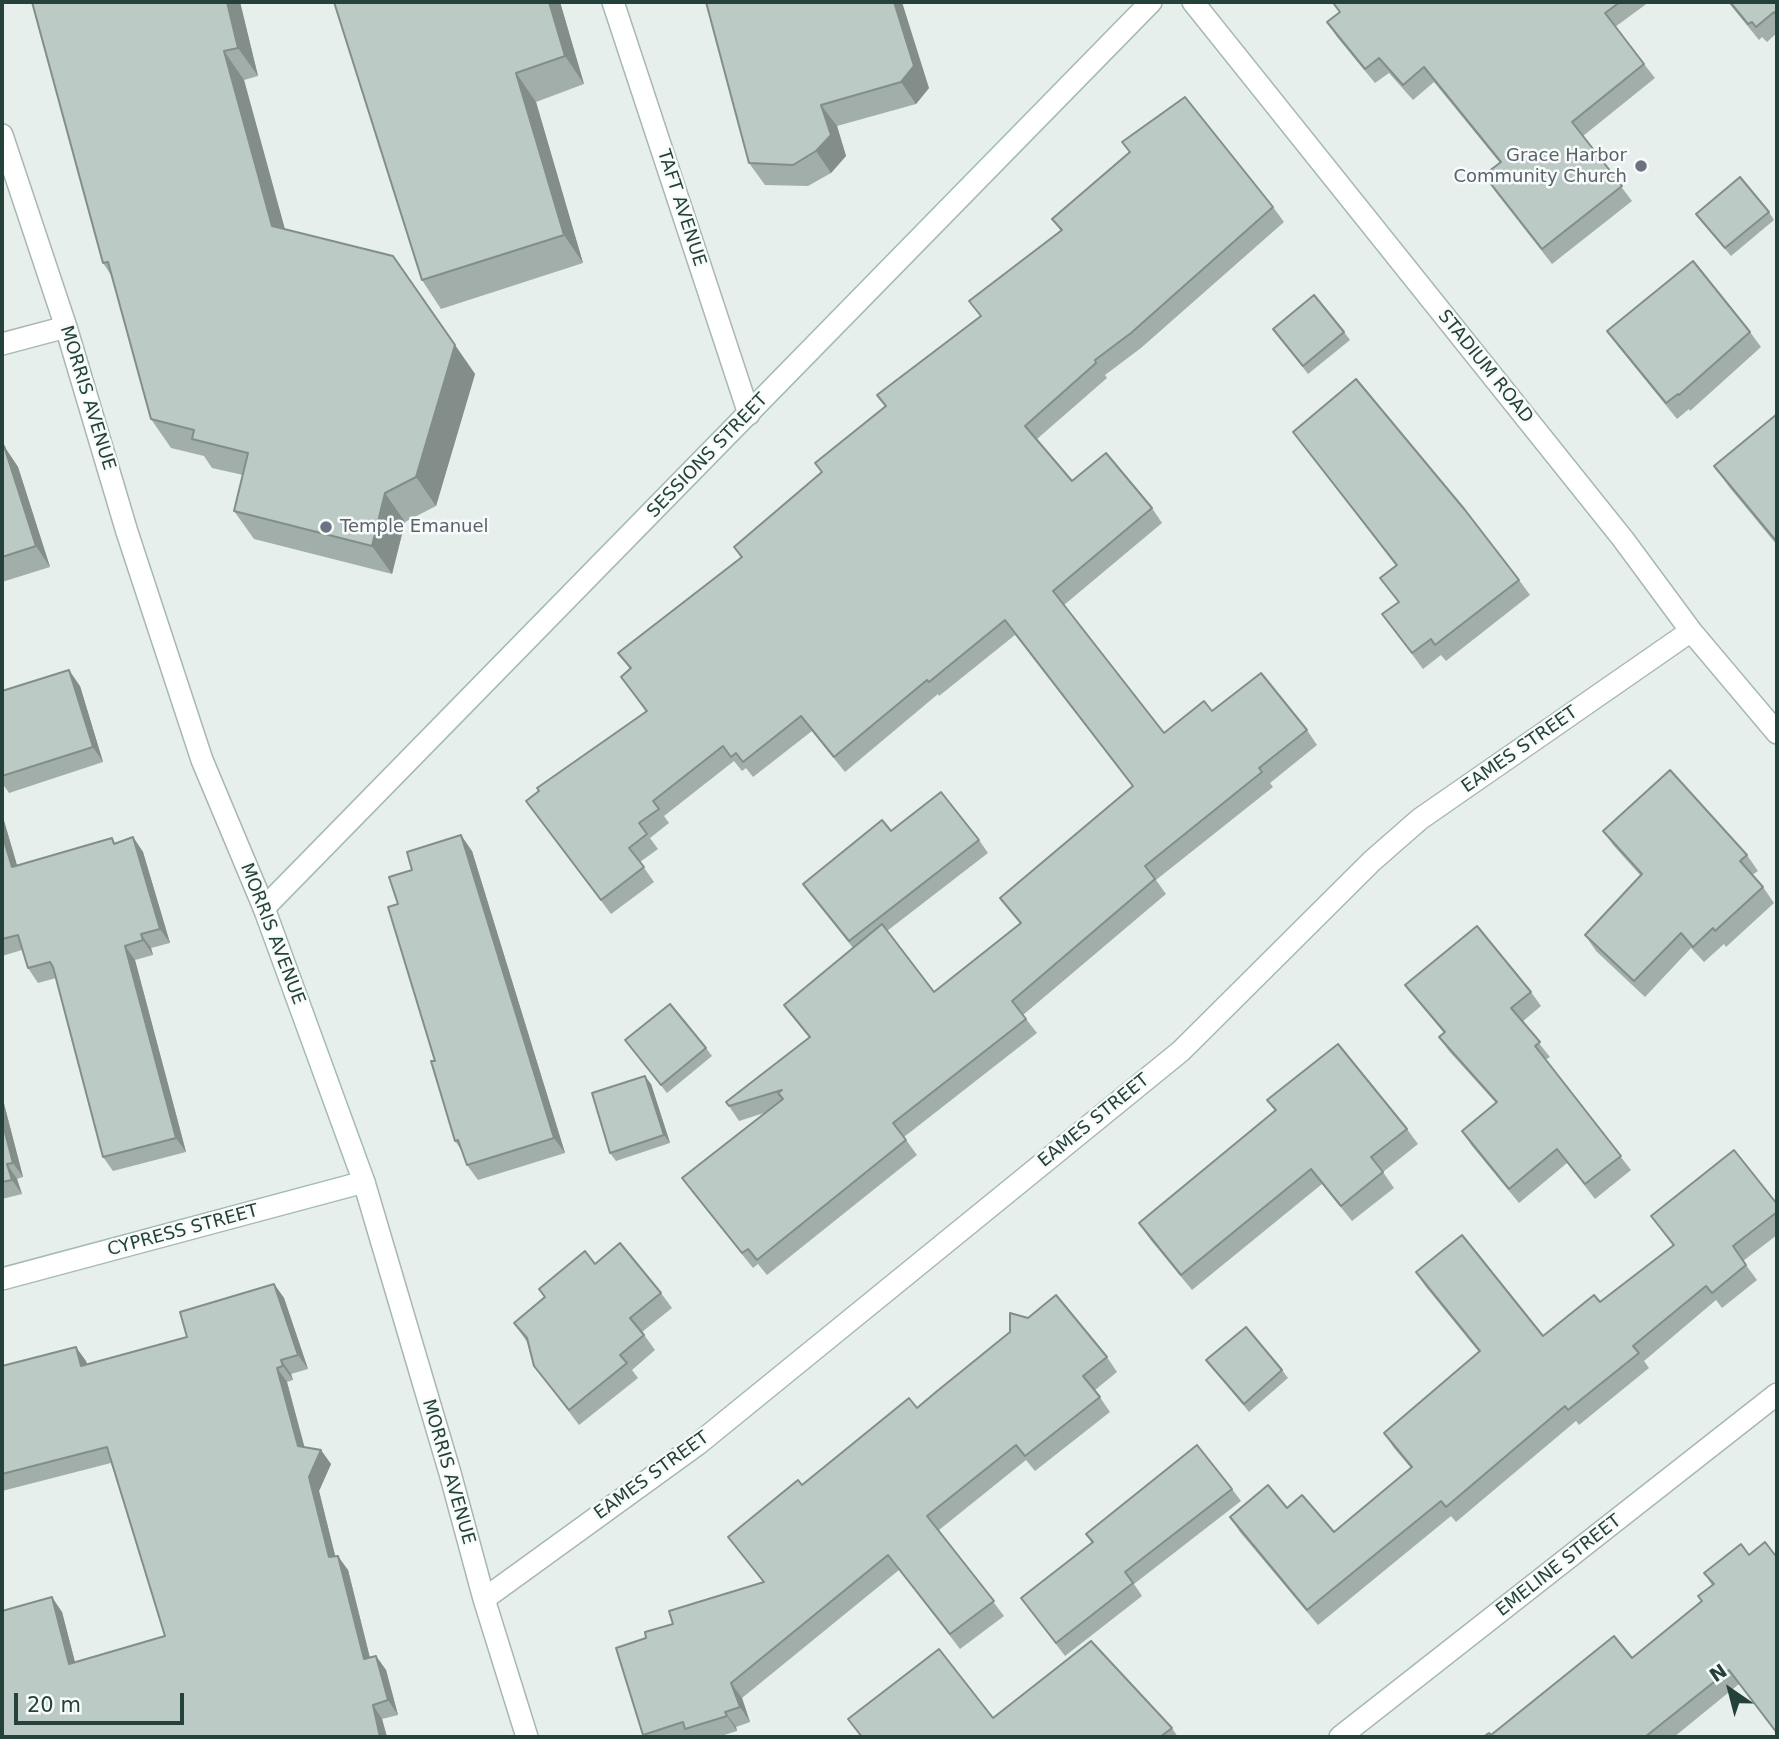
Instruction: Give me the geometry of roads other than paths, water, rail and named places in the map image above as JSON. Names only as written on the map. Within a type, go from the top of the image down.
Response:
[{"type":"street","name":"TAFT AVENUE","points":[[613,2],[749,414]]},
{"type":"street","name":"SESSIONS STREET","points":[[264,908],[1151,2]]},
{"type":"street","name":"STADIUM ROAD","points":[[1193,2],[1615,528],[1691,631],[1777,733]]},
{"type":"street","name":"MORRIS AVENUE","points":[[2,135],[66,327],[128,532],[202,760],[264,908],[364,1182],[450,1473],[484,1599],[527,1737]]},
{"type":"street","points":[[2,344],[66,327]]},
{"type":"street","name":"EAMES STREET","points":[[484,1599],[698,1444],[1181,1051],[1420,819],[1691,631]]},
{"type":"street","name":"CYPRESS STREET","points":[[2,1279],[364,1182]]},
{"type":"street","name":"EMELINE STREET","points":[[1340,1737],[1777,1394]]},
{"type":"place","name":"Grace Harbor Community Church","points":[[1641,166]]},
{"type":"place","name":"Temple Emanuel","points":[[326,527]]}]
